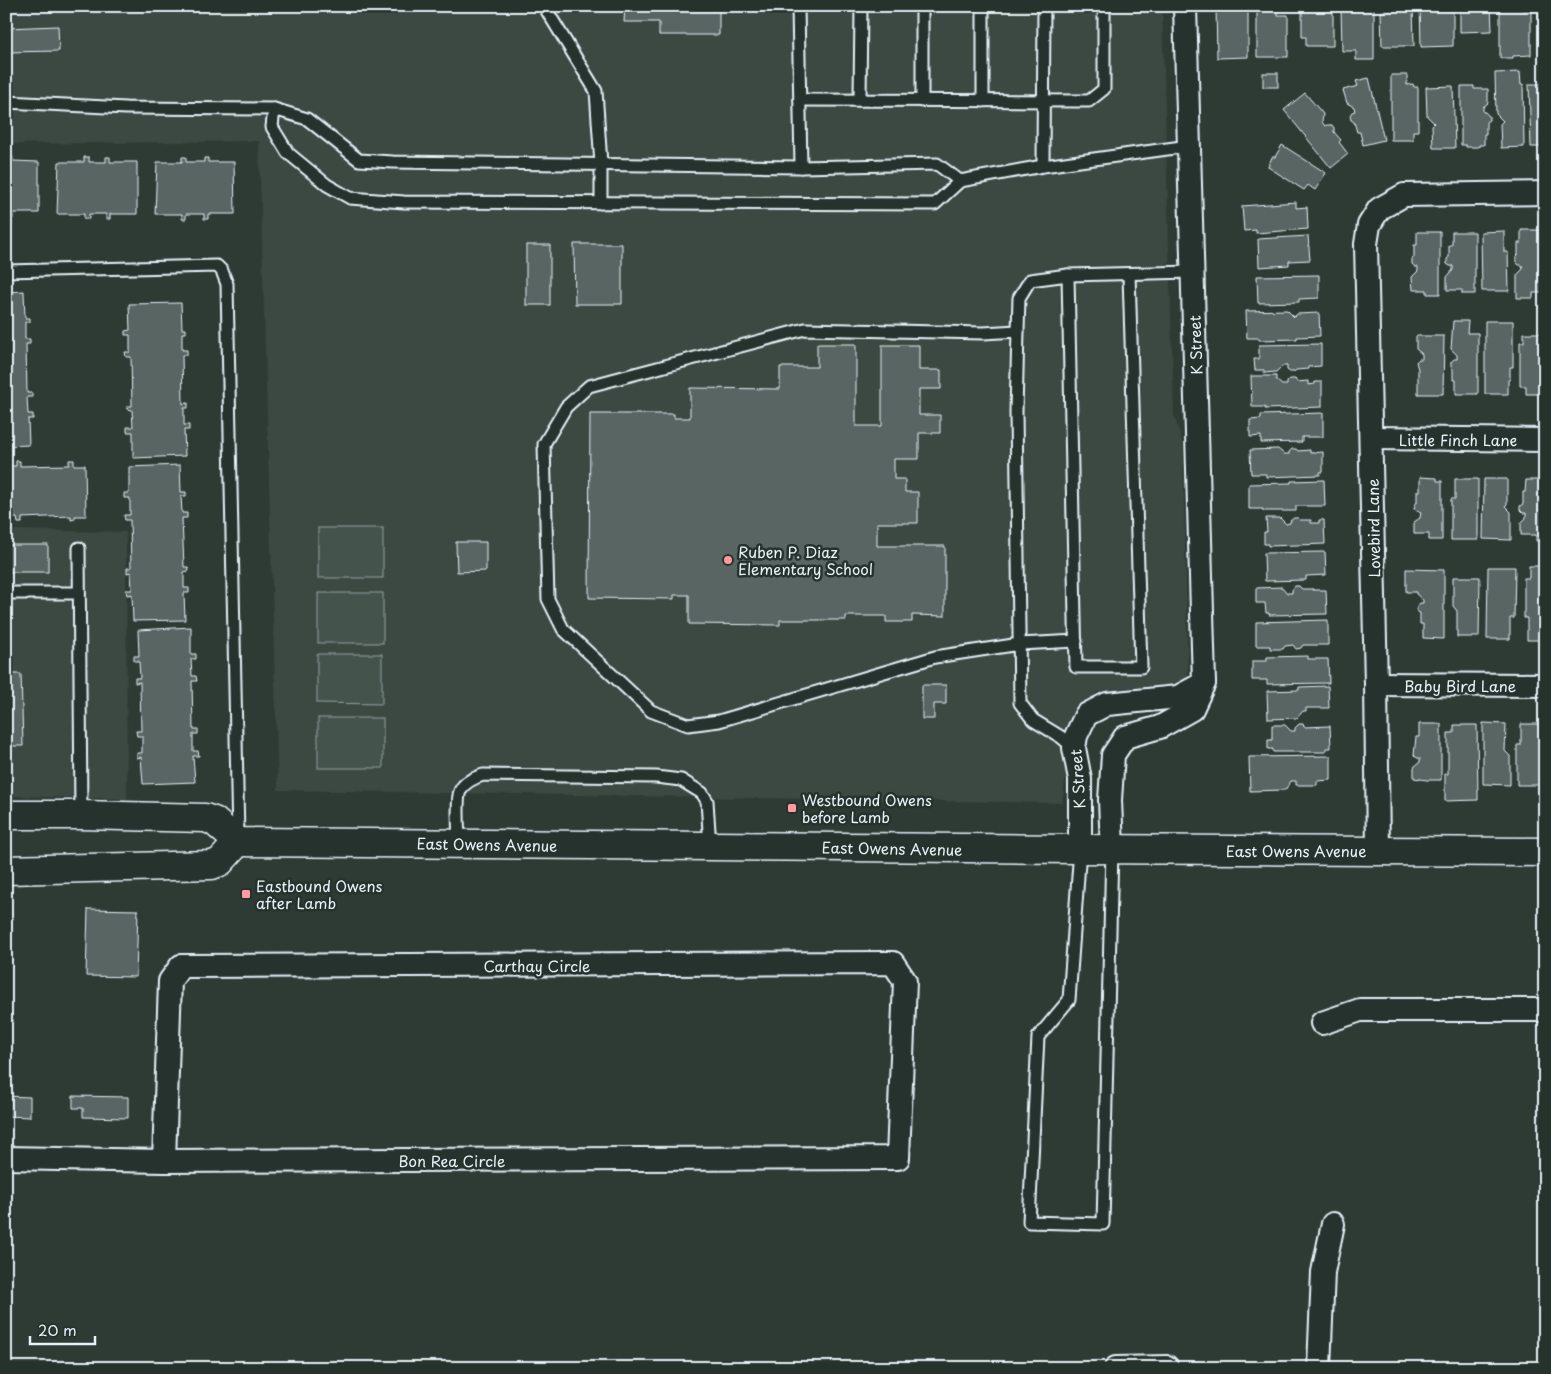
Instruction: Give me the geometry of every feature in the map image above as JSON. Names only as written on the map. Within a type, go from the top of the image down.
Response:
[{"type":"main road","points":[[6,815],[204,818],[214,821],[238,842],[220,862],[212,865],[6,870]]},
{"type":"main road","name":"East Owens Avenue","points":[[238,842],[1545,852]]},
{"type":"street","name":"K Street","points":[[1112,849],[1110,800],[1113,755],[1125,737],[1160,727],[1192,709],[1204,683],[1185,6]]},
{"type":"street","name":"Lovebird Lane","points":[[1378,851],[1366,244],[1369,225],[1380,209],[1404,195],[1545,193]]},
{"type":"street","name":"Little Finch Lane","points":[[1371,438],[1545,440]]},
{"type":"street","name":"K Street","points":[[1080,849],[1080,779],[1074,748],[1076,736],[1086,715],[1107,704],[1178,697],[1204,683]]},
{"type":"street","name":"Baby Bird Lane","points":[[1376,684],[1545,685]]},
{"type":"street","name":"Carthay Circle","points":[[164,1161],[170,981],[181,966],[893,963],[905,980],[898,1158]]},
{"type":"street","points":[[1322,1023],[1360,1010],[1545,1010]]},
{"type":"street","name":"Bon Rea Circle","points":[[6,1158],[164,1161],[898,1158]]},
{"type":"street","points":[[1319,1368],[1323,1272],[1334,1224]]},
{"type":"street","points":[[1116,1368],[1167,1367]]},
{"type":"lane","points":[[544,6],[596,91],[601,164],[601,203]]},
{"type":"lane","points":[[798,6],[802,167]]},
{"type":"lane","points":[[860,100],[861,6]]},
{"type":"lane","points":[[922,6],[922,101]]},
{"type":"lane","points":[[983,6],[983,101]]},
{"type":"lane","points":[[1042,166],[1044,6]]},
{"type":"lane","points":[[800,100],[1089,101],[1104,89],[1104,6]]},
{"type":"lane","points":[[6,102],[126,108],[274,109],[307,120],[359,160],[802,167],[937,164],[960,181]]},
{"type":"lane","points":[[274,109],[272,127],[288,153],[327,184],[350,198],[404,202],[934,204],[960,181],[1042,166],[1189,146]]},
{"type":"lane","points":[[6,271],[217,266],[222,271],[227,284],[238,842]]},
{"type":"lane","points":[[1074,748],[1062,737],[1033,720],[1020,703],[1016,412],[1019,298],[1030,280],[1068,275],[1193,272]]},
{"type":"lane","points":[[1068,275],[1076,667],[1141,667],[1129,274]]},
{"type":"lane","points":[[1018,332],[805,329],[589,386],[566,407],[544,444],[548,599],[563,629],[651,711],[688,725],[719,721],[934,657],[1020,644],[1076,641]]},
{"type":"lane","points":[[79,548],[81,815]]},
{"type":"lane","points":[[6,593],[79,593]]},
{"type":"lane","points":[[459,844],[460,790],[474,778],[483,775],[646,776],[682,780],[702,793],[707,801],[710,846]]},
{"type":"lane","points":[[1080,849],[1069,1000],[1038,1037],[1029,1222],[1103,1224],[1112,849]]},
{"type":"shaded area","name":"Ruben P. Diaz Elementary School","points":[[6,6],[1162,6],[1174,415],[1183,445],[1188,674],[1183,692],[1097,692],[1074,719],[1062,803],[278,790],[259,141],[6,144]]},
{"type":"shaded area","points":[[318,528],[383,528],[383,578],[318,578]]},
{"type":"shaded area","points":[[6,530],[126,532],[127,799],[6,796]]},
{"type":"shaded area","points":[[318,593],[383,593],[383,643],[318,643]]},
{"type":"shaded area","points":[[317,654],[382,654],[382,704],[317,703]]},
{"type":"shaded area","points":[[318,718],[383,718],[383,768],[318,768]]},
{"type":"building","points":[[625,6],[719,6],[719,35],[659,35],[659,22],[624,22]]},
{"type":"building","points":[[1216,6],[1248,8],[1248,57],[1217,58]]},
{"type":"building","points":[[1257,6],[1278,6],[1278,15],[1288,15],[1288,57],[1257,57]]},
{"type":"building","points":[[1333,6],[1333,46],[1306,46],[1306,37],[1302,37],[1302,7]]},
{"type":"building","points":[[1341,6],[1374,6],[1374,60],[1356,60],[1356,51],[1342,51]]},
{"type":"building","points":[[1389,6],[1413,6],[1414,46],[1382,46],[1381,12],[1385,12],[1385,8],[1389,8]]},
{"type":"building","points":[[1420,6],[1444,6],[1444,10],[1453,10],[1453,46],[1421,47]]},
{"type":"building","points":[[1460,6],[1491,6],[1492,31],[1460,32]]},
{"type":"building","points":[[1500,6],[1522,6],[1522,10],[1531,10],[1531,55],[1500,58]]},
{"type":"building","points":[[1539,6],[1545,6],[1545,44],[1539,44]]},
{"type":"building","points":[[58,26],[59,51],[6,52],[6,28]]},
{"type":"building","points":[[1520,72],[1521,85],[1523,84],[1524,147],[1501,148],[1500,124],[1503,121],[1496,114],[1495,73]]},
{"type":"building","points":[[1263,73],[1278,73],[1278,87],[1263,87]]},
{"type":"building","points":[[1391,75],[1407,75],[1407,85],[1413,84],[1414,87],[1418,87],[1418,131],[1413,131],[1413,140],[1391,140]]},
{"type":"building","points":[[1369,78],[1384,140],[1363,145],[1360,132],[1357,132],[1354,122],[1351,120],[1350,115],[1355,111],[1354,107],[1347,103],[1343,90],[1358,86],[1356,81]]},
{"type":"building","points":[[1529,84],[1545,84],[1545,147],[1531,147]]},
{"type":"building","points":[[1453,86],[1455,148],[1433,148],[1432,125],[1434,123],[1427,116],[1426,87]]},
{"type":"building","points":[[1461,86],[1474,86],[1474,89],[1488,89],[1488,103],[1483,107],[1483,112],[1489,116],[1489,120],[1486,122],[1484,145],[1479,145],[1479,147],[1461,145]]},
{"type":"building","points":[[1305,93],[1323,114],[1322,122],[1325,126],[1332,125],[1334,132],[1341,140],[1339,142],[1348,154],[1331,168],[1284,110]]},
{"type":"building","points":[[1282,145],[1326,173],[1315,190],[1308,185],[1304,190],[1268,167],[1272,157],[1275,157]]},
{"type":"building","points":[[8,157],[13,157],[13,161],[39,162],[39,213],[13,213],[13,219],[8,219],[8,213],[6,213],[6,161],[9,161]]},
{"type":"building","points":[[84,157],[89,157],[89,162],[106,162],[106,157],[110,157],[110,162],[137,162],[137,214],[110,214],[110,219],[106,219],[106,214],[89,214],[89,219],[84,219],[84,214],[57,214],[59,162],[84,162]]},
{"type":"building","points":[[182,157],[186,157],[186,162],[204,162],[204,158],[208,158],[208,162],[234,162],[235,214],[208,214],[208,219],[204,219],[204,214],[186,214],[186,219],[182,219],[182,214],[155,214],[157,162],[182,162]]},
{"type":"building","points":[[1296,202],[1296,208],[1307,207],[1308,229],[1256,233],[1256,230],[1244,231],[1242,206]]},
{"type":"building","points":[[1521,230],[1544,230],[1545,293],[1533,293],[1533,298],[1517,298],[1517,275],[1523,269],[1522,265],[1516,262],[1518,243],[1521,243]]},
{"type":"building","points":[[1504,231],[1504,252],[1508,252],[1509,291],[1482,291],[1481,232]]},
{"type":"building","points":[[1417,232],[1440,232],[1440,294],[1427,294],[1427,290],[1413,290],[1412,277],[1418,271],[1418,267],[1412,264],[1414,245],[1417,245]]},
{"type":"building","points":[[1452,232],[1475,232],[1475,294],[1462,294],[1462,290],[1447,290],[1447,277],[1453,270],[1453,266],[1447,264],[1449,245],[1452,245]]},
{"type":"building","points":[[1308,236],[1310,260],[1289,261],[1289,265],[1259,267],[1258,239]]},
{"type":"building","points":[[574,244],[622,244],[622,304],[575,304]]},
{"type":"building","points":[[526,245],[550,245],[550,305],[526,305]]},
{"type":"building","points":[[1319,275],[1319,298],[1299,299],[1299,302],[1258,303],[1257,276]]},
{"type":"building","points":[[24,291],[25,318],[30,318],[30,322],[25,322],[25,339],[30,339],[30,344],[26,344],[27,393],[32,393],[32,397],[27,397],[28,414],[33,414],[33,419],[28,419],[29,445],[6,446],[6,292]]},
{"type":"building","points":[[181,303],[182,329],[186,329],[186,333],[182,333],[182,350],[187,350],[187,355],[182,355],[183,404],[188,403],[188,408],[184,408],[184,425],[189,425],[189,430],[184,430],[185,456],[133,458],[133,432],[127,432],[127,427],[133,427],[132,410],[127,409],[127,406],[132,406],[131,357],[126,357],[125,352],[130,352],[130,335],[125,335],[125,331],[130,330],[129,304]]},
{"type":"building","points":[[1287,310],[1294,317],[1297,314],[1319,313],[1320,336],[1297,337],[1297,339],[1259,340],[1259,338],[1247,338],[1246,311]]},
{"type":"building","points":[[1453,321],[1468,321],[1467,333],[1478,333],[1478,394],[1456,394],[1456,380],[1453,380],[1453,369],[1451,367],[1451,362],[1457,359],[1457,355],[1451,349]]},
{"type":"building","points":[[1485,321],[1513,321],[1513,367],[1510,367],[1508,394],[1485,394]]},
{"type":"building","points":[[1524,333],[1545,333],[1545,394],[1526,394],[1526,386],[1520,386],[1520,342],[1524,342]]},
{"type":"building","points":[[1416,336],[1444,336],[1443,394],[1418,394],[1418,369],[1416,362],[1422,359],[1422,354],[1416,349]]},
{"type":"building","points":[[817,344],[856,344],[856,426],[882,426],[882,345],[919,345],[919,370],[941,370],[941,389],[919,389],[919,415],[940,415],[940,433],[919,433],[919,459],[894,459],[894,479],[905,479],[905,492],[918,492],[918,523],[877,523],[877,546],[945,546],[945,616],[912,615],[912,622],[886,622],[886,616],[846,616],[846,620],[780,620],[780,625],[689,624],[689,595],[674,595],[674,599],[589,598],[590,414],[674,414],[674,418],[690,418],[690,388],[780,389],[780,367],[817,367]]},
{"type":"building","points":[[1321,344],[1321,366],[1308,367],[1308,369],[1296,370],[1294,372],[1287,370],[1287,366],[1282,366],[1276,372],[1264,373],[1264,370],[1255,370],[1254,359],[1259,359],[1259,345]]},
{"type":"building","points":[[1251,376],[1276,376],[1276,380],[1282,385],[1287,385],[1290,379],[1295,379],[1297,382],[1308,381],[1308,385],[1322,382],[1322,407],[1265,409],[1265,407],[1252,407]]},
{"type":"building","points":[[1323,413],[1323,437],[1302,437],[1302,442],[1261,443],[1261,436],[1250,437],[1250,420],[1261,419],[1261,415]]},
{"type":"building","points":[[1278,449],[1284,454],[1289,454],[1292,449],[1298,451],[1310,450],[1310,453],[1323,452],[1323,472],[1320,472],[1320,475],[1266,477],[1266,474],[1251,474],[1250,450]]},
{"type":"building","points":[[69,460],[74,460],[74,465],[85,465],[86,516],[75,516],[75,519],[71,520],[71,516],[22,518],[22,523],[18,523],[17,518],[6,518],[6,466],[16,466],[16,461],[20,461],[20,466],[69,465]]},
{"type":"building","points":[[180,465],[181,492],[186,492],[186,496],[181,496],[182,513],[187,513],[187,518],[182,518],[184,567],[188,567],[189,571],[184,572],[184,588],[189,588],[189,593],[184,593],[185,620],[133,621],[132,594],[127,595],[126,590],[132,590],[131,572],[127,573],[127,568],[131,568],[130,520],[125,520],[124,515],[130,515],[130,498],[124,498],[124,493],[129,493],[129,467]]},
{"type":"building","points":[[1420,477],[1437,478],[1437,481],[1442,481],[1442,540],[1429,540],[1429,534],[1414,534],[1414,522],[1420,518],[1421,512],[1414,509],[1417,502],[1417,491],[1420,491]]},
{"type":"building","points":[[1455,479],[1478,479],[1478,540],[1451,540],[1451,499],[1455,499]]},
{"type":"building","points":[[1484,479],[1507,479],[1507,504],[1505,506],[1511,512],[1511,540],[1483,539]]},
{"type":"building","points":[[1324,480],[1325,506],[1296,506],[1296,511],[1249,509],[1249,484]]},
{"type":"building","points":[[1526,480],[1545,480],[1545,541],[1536,541],[1536,535],[1521,535],[1521,523],[1526,518],[1526,513],[1520,510],[1520,506],[1523,504]]},
{"type":"building","points":[[1266,518],[1280,518],[1286,524],[1290,523],[1294,518],[1311,520],[1311,523],[1319,523],[1319,520],[1324,520],[1325,544],[1268,546],[1268,544],[1264,544],[1264,532],[1267,532]]},
{"type":"building","points":[[456,542],[486,542],[486,571],[457,572]]},
{"type":"building","points":[[6,545],[48,545],[48,572],[6,572]]},
{"type":"building","points":[[1325,552],[1326,575],[1306,576],[1306,580],[1265,581],[1264,553]]},
{"type":"building","points":[[1529,566],[1545,566],[1545,640],[1527,640],[1527,618],[1524,618],[1524,578],[1529,578]]},
{"type":"building","points":[[1488,567],[1515,567],[1514,618],[1510,618],[1510,639],[1487,639]]},
{"type":"building","points":[[1406,569],[1444,570],[1444,639],[1423,638],[1423,624],[1420,624],[1420,613],[1417,612],[1417,607],[1420,603],[1423,603],[1423,600],[1416,592],[1406,592]]},
{"type":"building","points":[[1453,577],[1480,577],[1479,637],[1457,637],[1457,611],[1453,606]]},
{"type":"building","points":[[1295,586],[1299,586],[1302,589],[1326,590],[1327,614],[1269,615],[1269,613],[1266,613],[1265,603],[1256,603],[1256,588],[1282,587],[1287,593],[1292,593]]},
{"type":"building","points":[[1328,620],[1328,645],[1303,645],[1301,648],[1296,649],[1293,645],[1285,646],[1283,649],[1270,649],[1270,646],[1256,646],[1256,622]]},
{"type":"building","points":[[191,627],[191,654],[196,654],[196,659],[191,659],[192,676],[196,676],[197,681],[192,681],[193,729],[198,729],[198,734],[193,734],[193,751],[198,751],[199,756],[193,756],[195,782],[143,784],[141,757],[137,758],[137,753],[142,753],[142,736],[137,736],[136,731],[141,731],[140,682],[135,683],[135,678],[140,678],[139,661],[134,661],[134,656],[139,656],[138,630]]},
{"type":"building","points":[[1308,656],[1308,659],[1328,659],[1329,683],[1267,684],[1267,680],[1252,680],[1252,661],[1267,661],[1267,657]]},
{"type":"building","points":[[6,674],[21,674],[23,746],[6,746]]},
{"type":"building","points":[[922,685],[946,685],[946,704],[934,704],[934,719],[922,719]]},
{"type":"building","points":[[1328,686],[1329,708],[1306,708],[1306,711],[1303,711],[1297,718],[1268,719],[1267,691],[1299,690],[1299,687]]},
{"type":"building","points":[[1483,723],[1506,724],[1505,751],[1510,756],[1510,785],[1483,784]]},
{"type":"building","points":[[1299,724],[1303,724],[1304,727],[1330,726],[1331,748],[1326,748],[1326,752],[1273,752],[1273,749],[1268,749],[1268,740],[1272,740],[1272,725],[1285,725],[1291,731],[1295,731]]},
{"type":"building","points":[[1419,724],[1441,724],[1441,780],[1414,778],[1414,767],[1420,762],[1420,758],[1414,755],[1416,737],[1419,737]]},
{"type":"building","points":[[1521,724],[1545,724],[1545,785],[1517,785],[1517,745],[1521,745]]},
{"type":"building","points":[[1454,725],[1477,725],[1478,800],[1445,801],[1445,774],[1448,774],[1448,733],[1454,733]]},
{"type":"building","points":[[1331,756],[1331,780],[1317,781],[1317,785],[1296,785],[1296,781],[1291,781],[1285,790],[1250,791],[1249,757]]},
{"type":"building","points":[[88,909],[138,910],[136,977],[86,976]]},
{"type":"building","points":[[6,1096],[30,1097],[30,1117],[6,1116]]},
{"type":"building","points":[[73,1096],[128,1097],[128,1118],[83,1117],[83,1108],[73,1108]]},
{"type":"place","name":"Ruben P. Diaz Elementary School","points":[[728,560]]},
{"type":"place","name":"Westbound Owens before Lamb","points":[[792,808]]},
{"type":"place","name":"Eastbound Owens after Lamb","points":[[246,894]]}]
